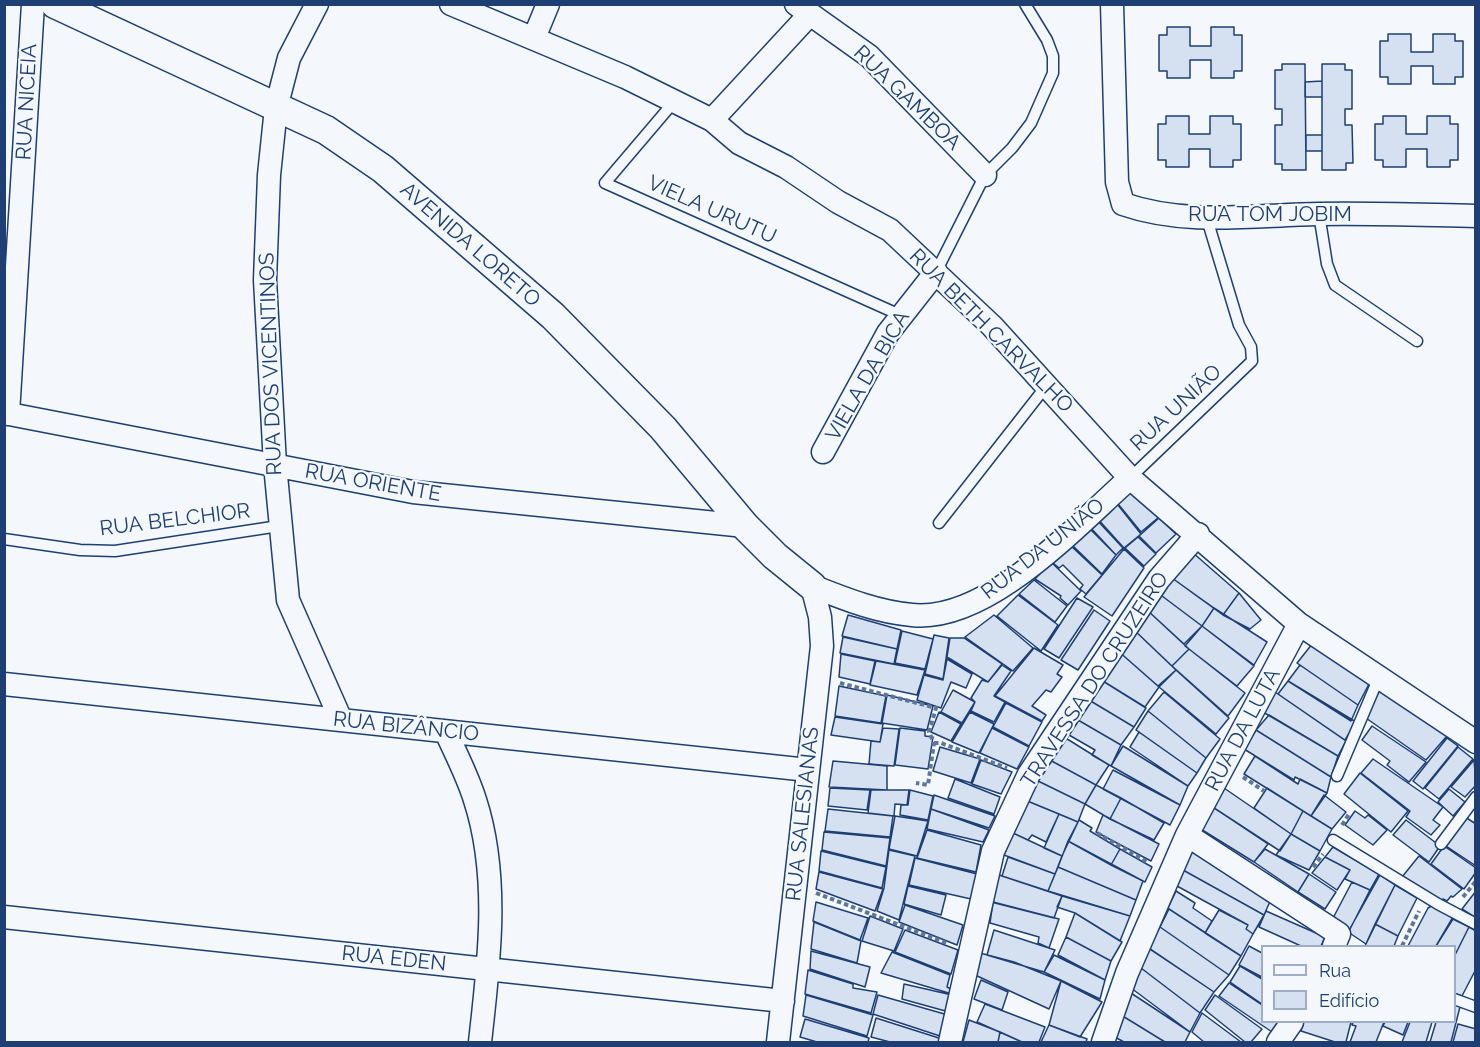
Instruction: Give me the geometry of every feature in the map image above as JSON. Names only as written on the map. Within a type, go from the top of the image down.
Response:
[{"type":"street","name":"RUA NICEIA","points":[[6,414],[33,4]]},
{"type":"street","name":"AVENIDA LORETO","points":[[55,4],[276,108],[326,129],[383,169],[553,316],[663,428],[745,526],[812,586]]},
{"type":"street","name":"RUA DOS VICENTINOS","points":[[317,4],[289,58],[276,108],[269,175],[265,280],[279,526],[288,600],[341,720]]},
{"type":"street","name":"RUA BETH CARVALHO","points":[[451,4],[625,77],[673,103],[712,120],[739,143],[786,166],[838,202],[890,230],[936,272],[1047,385],[1130,478],[1198,534],[1299,624],[1476,742]]},
{"type":"street","points":[[534,38],[548,4]]},
{"type":"street","name":"RUA TOM JOBIM","points":[[1112,4],[1117,182],[1123,204],[1140,210],[1207,219],[1318,214],[1476,216]]},
{"type":"street","points":[[712,120],[803,9]]},
{"type":"street","name":"RUA GAMBOA","points":[[803,9],[869,56],[985,175]]},
{"type":"street","name":"VIELA DA BICA","points":[[823,452],[900,315],[936,272]]},
{"type":"street","name":"RUA ORIENTE","points":[[6,414],[413,492],[745,526]]},
{"type":"street","name":"RUA DA UNIÃO","points":[[812,586],[868,608],[913,616],[944,614],[992,595],[1054,545],[1130,478]]},
{"type":"street","name":"TRAVESSA DO CRUZEIRO","points":[[950,1042],[993,851],[1029,774],[1159,579],[1198,534]]},
{"type":"street","name":"RUA SALESIANAS","points":[[778,1042],[822,646],[820,617],[812,586]]},
{"type":"street","name":"RUA DA LUTA","points":[[1102,1042],[1127,973],[1188,835],[1299,624]]},
{"type":"street","name":"RUA BIZÂNCIO","points":[[4,684],[808,770]]},
{"type":"street","points":[[446,732],[475,800],[486,845],[490,892],[489,969],[480,1042]]},
{"type":"street","points":[[1188,835],[1339,934],[1334,945]]},
{"type":"street","name":"RUA EDEN","points":[[4,917],[783,1001]]},
{"type":"street","points":[[1279,1042],[1291,1023]]},
{"type":"lane","points":[[936,272],[985,175],[1012,148],[1031,123],[1053,73],[1053,56],[1025,4]]},
{"type":"lane","name":"VIELA URUTU","points":[[673,103],[605,183],[900,315]]},
{"type":"lane","points":[[1318,214],[1327,264],[1335,285],[1417,340]]},
{"type":"lane","name":"RUA UNIÃO","points":[[1130,478],[1248,366],[1253,354],[1239,325],[1207,219]]},
{"type":"lane","points":[[939,523],[1047,385]]},
{"type":"lane","name":"RUA BELCHIOR","points":[[4,539],[80,550],[114,551],[279,526]]},
{"type":"lane","points":[[1337,776],[1379,677]]},
{"type":"lane","points":[[1441,844],[1476,797]]},
{"type":"lane","points":[[1333,840],[1426,897],[1476,924]]},
{"type":"lane","points":[[1456,999],[1476,1006]]},
{"type":"path","points":[[819,677],[936,708],[929,732],[934,743],[928,785],[916,783]]},
{"type":"path","points":[[934,743],[982,757],[1017,773]]},
{"type":"path","points":[[1234,772],[1264,790]]},
{"type":"path","points":[[1097,833],[1150,863]]},
{"type":"path","points":[[795,886],[971,953]]},
{"type":"path","points":[[1402,945],[1426,897]]},
{"type":"building","points":[[1167,27],[1190,27],[1190,46],[1211,46],[1211,27],[1234,27],[1234,35],[1242,35],[1242,71],[1234,71],[1234,78],[1211,78],[1211,60],[1190,60],[1190,78],[1167,78],[1167,71],[1159,71],[1159,35],[1167,35]]},
{"type":"building","points":[[1388,34],[1411,34],[1411,52],[1433,52],[1433,34],[1455,34],[1455,41],[1463,41],[1463,77],[1455,77],[1455,84],[1433,84],[1433,66],[1411,66],[1411,84],[1388,84],[1388,77],[1380,77],[1380,41],[1388,41]]},
{"type":"building","points":[[1282,64],[1305,64],[1306,170],[1282,170],[1282,164],[1275,164],[1275,125],[1282,125],[1282,109],[1275,109],[1275,70],[1282,70]]},
{"type":"building","points":[[1322,64],[1345,64],[1345,70],[1352,70],[1352,109],[1345,109],[1345,125],[1352,125],[1353,163],[1346,163],[1346,170],[1322,170]]},
{"type":"building","points":[[1322,81],[1322,97],[1305,97],[1305,82]]},
{"type":"building","points":[[1166,116],[1189,116],[1189,134],[1210,134],[1210,116],[1233,116],[1233,124],[1241,124],[1241,160],[1233,160],[1233,167],[1210,167],[1210,149],[1189,149],[1189,167],[1166,167],[1166,160],[1158,160],[1158,124],[1166,124]]},
{"type":"building","points":[[1383,116],[1406,116],[1406,134],[1427,134],[1427,116],[1450,116],[1450,124],[1458,124],[1458,160],[1450,160],[1450,167],[1427,167],[1427,149],[1406,149],[1406,167],[1383,167],[1383,160],[1375,160],[1375,124],[1383,124]]},
{"type":"building","points":[[1306,135],[1322,135],[1322,151],[1306,151]]},
{"type":"building","points":[[1131,489],[1159,517],[1141,532],[1114,499]]},
{"type":"building","points":[[1114,500],[1141,534],[1124,548],[1096,517]]},
{"type":"building","points":[[1095,518],[1123,548],[1116,555],[1089,526]]},
{"type":"building","points":[[1159,518],[1176,534],[1156,553],[1139,536]]},
{"type":"building","points":[[1088,527],[1116,555],[1102,574],[1072,545]]},
{"type":"building","points":[[1138,537],[1156,554],[1144,566],[1125,548]]},
{"type":"building","points":[[1071,546],[1102,575],[1086,594],[1080,589],[1083,585],[1063,565],[1059,568],[1053,563]]},
{"type":"building","points":[[1124,549],[1144,568],[1112,616],[1084,597]]},
{"type":"building","points":[[1192,552],[1239,593],[1223,615],[1172,578]]},
{"type":"building","points":[[1051,562],[1081,591],[1068,605],[1060,598],[1061,596],[1035,579]]},
{"type":"building","points":[[1172,578],[1214,608],[1202,626],[1158,593]]},
{"type":"building","points":[[1034,580],[1067,606],[1055,622],[1019,594]]},
{"type":"building","points":[[1158,593],[1202,626],[1184,644],[1147,610]]},
{"type":"building","points":[[1239,593],[1261,620],[1250,629],[1223,615]]},
{"type":"building","points":[[1018,595],[1058,625],[1041,651],[997,616]]},
{"type":"building","points":[[1077,598],[1093,607],[1059,658],[1044,649]]},
{"type":"building","points":[[1214,608],[1267,642],[1254,665],[1202,626]]},
{"type":"building","points":[[1094,610],[1110,621],[1078,670],[1061,660]]},
{"type":"building","points":[[1147,610],[1189,649],[1172,666],[1132,628]]},
{"type":"building","points":[[848,615],[901,630],[897,649],[842,636]]},
{"type":"building","points":[[994,615],[1033,648],[1013,671],[965,637]]},
{"type":"building","points":[[1202,626],[1254,666],[1237,686],[1185,646]]},
{"type":"building","points":[[1132,628],[1176,670],[1158,686],[1117,650]]},
{"type":"building","points":[[902,631],[933,639],[925,669],[895,663]]},
{"type":"building","points":[[934,635],[949,638],[943,679],[925,674]]},
{"type":"building","points":[[843,637],[897,649],[894,664],[840,653]]},
{"type":"building","points":[[950,638],[964,638],[1002,664],[988,682],[947,657]]},
{"type":"building","points":[[1313,643],[1369,684],[1358,705],[1297,663]]},
{"type":"building","points":[[1034,648],[1063,665],[1057,674],[1062,677],[1051,692],[1046,690],[1032,706],[1046,715],[1042,721],[995,696]]},
{"type":"building","points":[[1189,649],[1245,693],[1228,716],[1172,666]]},
{"type":"building","points":[[1117,650],[1159,687],[1145,707],[1098,678]]},
{"type":"building","points":[[841,654],[875,661],[870,684],[839,677]]},
{"type":"building","points":[[947,659],[972,674],[966,688],[951,682],[941,708],[917,700],[924,675],[943,680]]},
{"type":"building","points":[[876,661],[925,670],[917,695],[870,685]]},
{"type":"building","points":[[1002,665],[1011,671],[994,696],[1005,702],[994,722],[971,711],[975,702],[971,698],[982,680],[988,682]]},
{"type":"building","points":[[1300,665],[1358,705],[1351,721],[1288,681]]},
{"type":"building","points":[[1176,670],[1229,718],[1216,734],[1159,687]]},
{"type":"building","points":[[1098,678],[1146,708],[1134,727],[1089,700]]},
{"type":"building","points":[[1288,681],[1356,722],[1345,740],[1278,694]]},
{"type":"building","points":[[839,686],[886,696],[881,723],[835,716]]},
{"type":"building","points":[[1381,689],[1447,736],[1426,760],[1363,716]]},
{"type":"building","points":[[953,690],[975,702],[962,723],[941,712]]},
{"type":"building","points":[[1164,692],[1220,739],[1206,758],[1148,711]]},
{"type":"building","points":[[1275,692],[1346,741],[1338,756],[1263,712]]},
{"type":"building","points":[[887,695],[933,706],[927,730],[882,723]]},
{"type":"building","points":[[1089,700],[1134,727],[1121,745],[1078,720]]},
{"type":"building","points":[[1006,703],[1042,722],[1029,746],[993,727]]},
{"type":"building","points":[[1148,711],[1206,758],[1197,773],[1136,730]]},
{"type":"building","points":[[939,712],[961,724],[951,741],[931,732]]},
{"type":"building","points":[[970,712],[994,724],[979,753],[952,742]]},
{"type":"building","points":[[1269,715],[1338,756],[1331,777],[1256,730]]},
{"type":"building","points":[[835,717],[883,724],[880,742],[831,735]]},
{"type":"building","points":[[1078,720],[1121,745],[1111,766],[1092,755],[1095,750],[1069,735]]},
{"type":"building","points":[[1372,726],[1426,762],[1409,782],[1387,765],[1390,761],[1362,740]]},
{"type":"building","points":[[883,728],[899,729],[894,766],[869,764],[871,741],[880,742]]},
{"type":"building","points":[[900,728],[925,731],[925,736],[933,737],[928,769],[895,765]]},
{"type":"building","points":[[992,728],[1029,747],[1017,769],[980,753]]},
{"type":"building","points":[[1256,730],[1331,777],[1327,793],[1295,777],[1294,780],[1244,749]]},
{"type":"building","points":[[1139,732],[1197,773],[1188,786],[1130,747]]},
{"type":"building","points":[[1064,737],[1109,765],[1096,785],[1048,759]]},
{"type":"building","points":[[1447,738],[1458,746],[1423,789],[1413,781]]},
{"type":"building","points":[[1123,746],[1188,786],[1180,805],[1111,766]]},
{"type":"building","points":[[940,747],[980,759],[971,783],[933,771]]},
{"type":"building","points":[[1458,747],[1473,759],[1439,799],[1425,788]]},
{"type":"building","points":[[1255,756],[1298,784],[1300,779],[1327,793],[1311,816],[1244,774]]},
{"type":"building","points":[[1048,759],[1096,785],[1085,804],[1034,779]]},
{"type":"building","points":[[1373,759],[1443,807],[1433,820],[1440,825],[1431,835],[1406,817],[1410,811],[1361,773]]},
{"type":"building","points":[[981,760],[1012,772],[1001,794],[972,784]]},
{"type":"building","points":[[1474,760],[1476,785],[1465,797],[1451,787]]},
{"type":"building","points":[[833,761],[887,766],[887,790],[829,787]]},
{"type":"building","points":[[1113,770],[1180,805],[1170,825],[1103,789]]},
{"type":"building","points":[[1360,773],[1408,811],[1391,832],[1344,794]]},
{"type":"building","points":[[955,779],[1000,797],[994,814],[948,798]]},
{"type":"building","points":[[1034,779],[1085,804],[1078,822],[1025,800]]},
{"type":"building","points":[[1096,785],[1121,798],[1110,819],[1085,804]]},
{"type":"building","points":[[830,788],[870,790],[867,810],[828,806]]},
{"type":"building","points":[[1224,788],[1291,834],[1280,851],[1211,806]]},
{"type":"building","points":[[1267,788],[1303,811],[1291,834],[1254,808]]},
{"type":"building","points":[[1449,789],[1465,802],[1453,816],[1438,802]]},
{"type":"building","points":[[871,790],[909,790],[907,805],[895,804],[894,816],[868,813]]},
{"type":"building","points":[[910,790],[933,796],[928,820],[900,815],[901,805],[908,805]]},
{"type":"building","points":[[934,795],[995,816],[989,828],[931,809]]},
{"type":"building","points":[[1324,795],[1346,812],[1332,829],[1311,816]]},
{"type":"building","points":[[1121,798],[1164,823],[1154,840],[1110,819]]},
{"type":"building","points":[[1025,800],[1059,814],[1046,842],[1032,835],[1028,840],[1013,833]]},
{"type":"building","points":[[1211,806],[1268,844],[1254,862],[1199,828]]},
{"type":"building","points":[[828,809],[893,816],[890,837],[825,831]]},
{"type":"building","points":[[931,809],[989,830],[983,842],[927,829]]},
{"type":"building","points":[[1303,811],[1332,829],[1320,851],[1291,834]]},
{"type":"building","points":[[1355,811],[1365,818],[1368,815],[1387,830],[1373,845],[1345,825]]},
{"type":"building","points":[[1059,814],[1078,822],[1062,856],[1044,848]]},
{"type":"building","points":[[1103,815],[1159,844],[1151,861],[1096,832]]},
{"type":"building","points":[[895,816],[928,821],[917,856],[889,849]]},
{"type":"building","points":[[1465,817],[1476,824],[1476,866],[1446,846]]},
{"type":"building","points":[[1079,820],[1092,828],[1090,831],[1120,849],[1111,865],[1068,841]]},
{"type":"building","points":[[1406,820],[1440,846],[1429,862],[1393,835]]},
{"type":"building","points":[[927,830],[981,845],[976,872],[917,858]]},
{"type":"building","points":[[824,832],[890,838],[886,866],[822,850]]},
{"type":"building","points":[[1013,833],[1062,856],[1055,874],[1004,855]]},
{"type":"building","points":[[1291,834],[1320,851],[1309,870],[1276,855]]},
{"type":"building","points":[[1068,841],[1143,881],[1136,900],[1058,867]]},
{"type":"building","points":[[1444,846],[1476,868],[1476,872],[1464,889],[1431,864]]},
{"type":"building","points":[[1333,847],[1379,874],[1370,890],[1345,879],[1350,870],[1325,857]]},
{"type":"building","points":[[1120,849],[1152,867],[1145,882],[1111,865]]},
{"type":"building","points":[[1265,849],[1309,874],[1298,892],[1254,862]]},
{"type":"building","points":[[889,850],[915,856],[899,920],[877,911],[884,888]]},
{"type":"building","points":[[821,851],[886,867],[882,888],[819,871]]},
{"type":"building","points":[[1192,851],[1272,897],[1264,915],[1183,870]]},
{"type":"building","points":[[1419,856],[1462,889],[1447,901],[1443,899],[1440,903],[1402,877]]},
{"type":"building","points":[[1008,857],[1055,874],[1048,891],[1002,876]]},
{"type":"building","points":[[1325,857],[1350,870],[1337,890],[1312,873]]},
{"type":"building","points":[[915,858],[977,874],[971,899],[909,885]]},
{"type":"building","points":[[1058,867],[1136,900],[1130,916],[1048,891]]},
{"type":"building","points":[[1183,870],[1264,915],[1253,934],[1246,929],[1248,925],[1177,886]]},
{"type":"building","points":[[819,872],[883,889],[875,911],[816,889]]},
{"type":"building","points":[[1309,874],[1336,892],[1325,909],[1298,892]]},
{"type":"building","points":[[999,875],[1062,896],[1054,918],[991,902]]},
{"type":"building","points":[[1380,875],[1395,885],[1366,944],[1348,932]]},
{"type":"building","points":[[1352,882],[1370,890],[1348,933],[1332,920]]},
{"type":"building","points":[[1395,885],[1417,898],[1398,936],[1375,924]]},
{"type":"building","points":[[908,886],[946,895],[941,915],[904,904]]},
{"type":"building","points":[[1176,891],[1195,903],[1193,908],[1212,921],[1205,933],[1168,908]]},
{"type":"building","points":[[1476,891],[1476,918],[1462,909]]},
{"type":"building","points":[[1062,896],[1130,916],[1120,941],[1075,913],[1057,907]]},
{"type":"building","points":[[816,902],[868,918],[860,940],[813,921]]},
{"type":"building","points":[[993,902],[1059,919],[1049,948],[1038,943],[1039,937],[990,923]]},
{"type":"building","points":[[905,905],[963,925],[957,945],[899,922]]},
{"type":"building","points":[[1433,905],[1453,917],[1437,945],[1409,945],[1428,908]]},
{"type":"building","points":[[1169,909],[1241,956],[1229,975],[1160,927]]},
{"type":"building","points":[[1219,910],[1248,925],[1246,929],[1253,934],[1241,956],[1205,933]]},
{"type":"building","points":[[1266,911],[1325,937],[1321,945],[1299,945],[1259,927]]},
{"type":"building","points":[[1075,913],[1122,942],[1111,961],[1066,937]]},
{"type":"building","points":[[870,916],[903,929],[894,951],[862,941]]},
{"type":"building","points":[[1453,919],[1469,927],[1456,953],[1456,945],[1437,945]]},
{"type":"building","points":[[814,922],[861,941],[857,963],[811,949]]},
{"type":"building","points":[[1375,924],[1398,936],[1394,945],[1365,945]]},
{"type":"building","points":[[1160,927],[1229,975],[1214,992],[1148,948]]},
{"type":"building","points":[[1469,927],[1476,931],[1476,969],[1462,996],[1456,994],[1456,953]]},
{"type":"building","points":[[905,930],[958,950],[951,974],[895,952]]},
{"type":"building","points":[[994,930],[1055,950],[1044,972],[987,955]]},
{"type":"building","points":[[1066,937],[1111,961],[1105,980],[1058,955]]},
{"type":"building","points":[[1249,946],[1261,952],[1261,976],[1239,965]]},
{"type":"building","points":[[1149,948],[1214,992],[1200,1013],[1141,968]]},
{"type":"building","points":[[811,951],[870,967],[865,987],[810,969]]},
{"type":"building","points":[[892,952],[950,975],[947,987],[953,990],[952,994],[881,973]]},
{"type":"building","points":[[980,953],[1014,962],[1061,981],[1049,1009],[975,975]]},
{"type":"building","points":[[1054,955],[1105,980],[1100,999],[1044,972]]},
{"type":"building","points":[[1240,966],[1261,978],[1261,1003],[1230,982]]},
{"type":"building","points":[[1141,968],[1200,1013],[1190,1032],[1131,988]]},
{"type":"building","points":[[808,970],[853,984],[853,988],[877,992],[871,1013],[805,994]]},
{"type":"building","points":[[981,980],[1008,992],[1002,1010],[974,999]]},
{"type":"building","points":[[1061,981],[1102,1002],[1080,1037],[1049,1025]]},
{"type":"building","points":[[1229,983],[1261,1004],[1261,1023],[1277,1023],[1272,1032],[1219,996]]},
{"type":"building","points":[[904,984],[952,995],[949,1012],[902,999]]},
{"type":"building","points":[[1131,993],[1190,1032],[1185,1042],[1165,1042],[1121,1015]]},
{"type":"building","points":[[806,995],[873,1015],[867,1036],[803,1016]]},
{"type":"building","points":[[878,995],[948,1015],[943,1037],[873,1014]]},
{"type":"building","points":[[1215,995],[1262,1029],[1251,1042],[1245,1042],[1205,1010]]},
{"type":"building","points":[[1456,1002],[1461,1003],[1456,1022]]},
{"type":"building","points":[[985,1004],[1045,1027],[1039,1042],[1022,1042],[977,1022]]},
{"type":"building","points":[[1202,1013],[1241,1042],[1204,1042],[1192,1032]]},
{"type":"building","points":[[1121,1015],[1165,1042],[1124,1042],[1113,1036]]},
{"type":"building","points":[[876,1018],[942,1039],[942,1042],[890,1042],[871,1037]]},
{"type":"building","points":[[805,1019],[869,1038],[868,1042],[817,1042],[800,1037]]},
{"type":"building","points":[[969,1020],[1000,1032],[998,1042],[963,1042]]},
{"type":"building","points":[[1303,1023],[1351,1023],[1346,1042],[1335,1042],[1301,1031]]},
{"type":"building","points":[[1353,1023],[1384,1023],[1376,1042],[1350,1042],[1356,1026],[1352,1025]]},
{"type":"building","points":[[1384,1023],[1408,1023],[1403,1035],[1383,1026]]},
{"type":"building","points":[[1410,1023],[1432,1023],[1426,1042],[1402,1042]]},
{"type":"building","points":[[1436,1023],[1456,1023],[1451,1042],[1430,1042]]},
{"type":"building","points":[[1458,1024],[1476,1029],[1476,1042],[1453,1042]]},
{"type":"building","points":[[1049,1025],[1087,1039],[1086,1042],[1041,1042]]},
{"type":"building","points":[[1000,1032],[1022,1042],[998,1042]]}]
